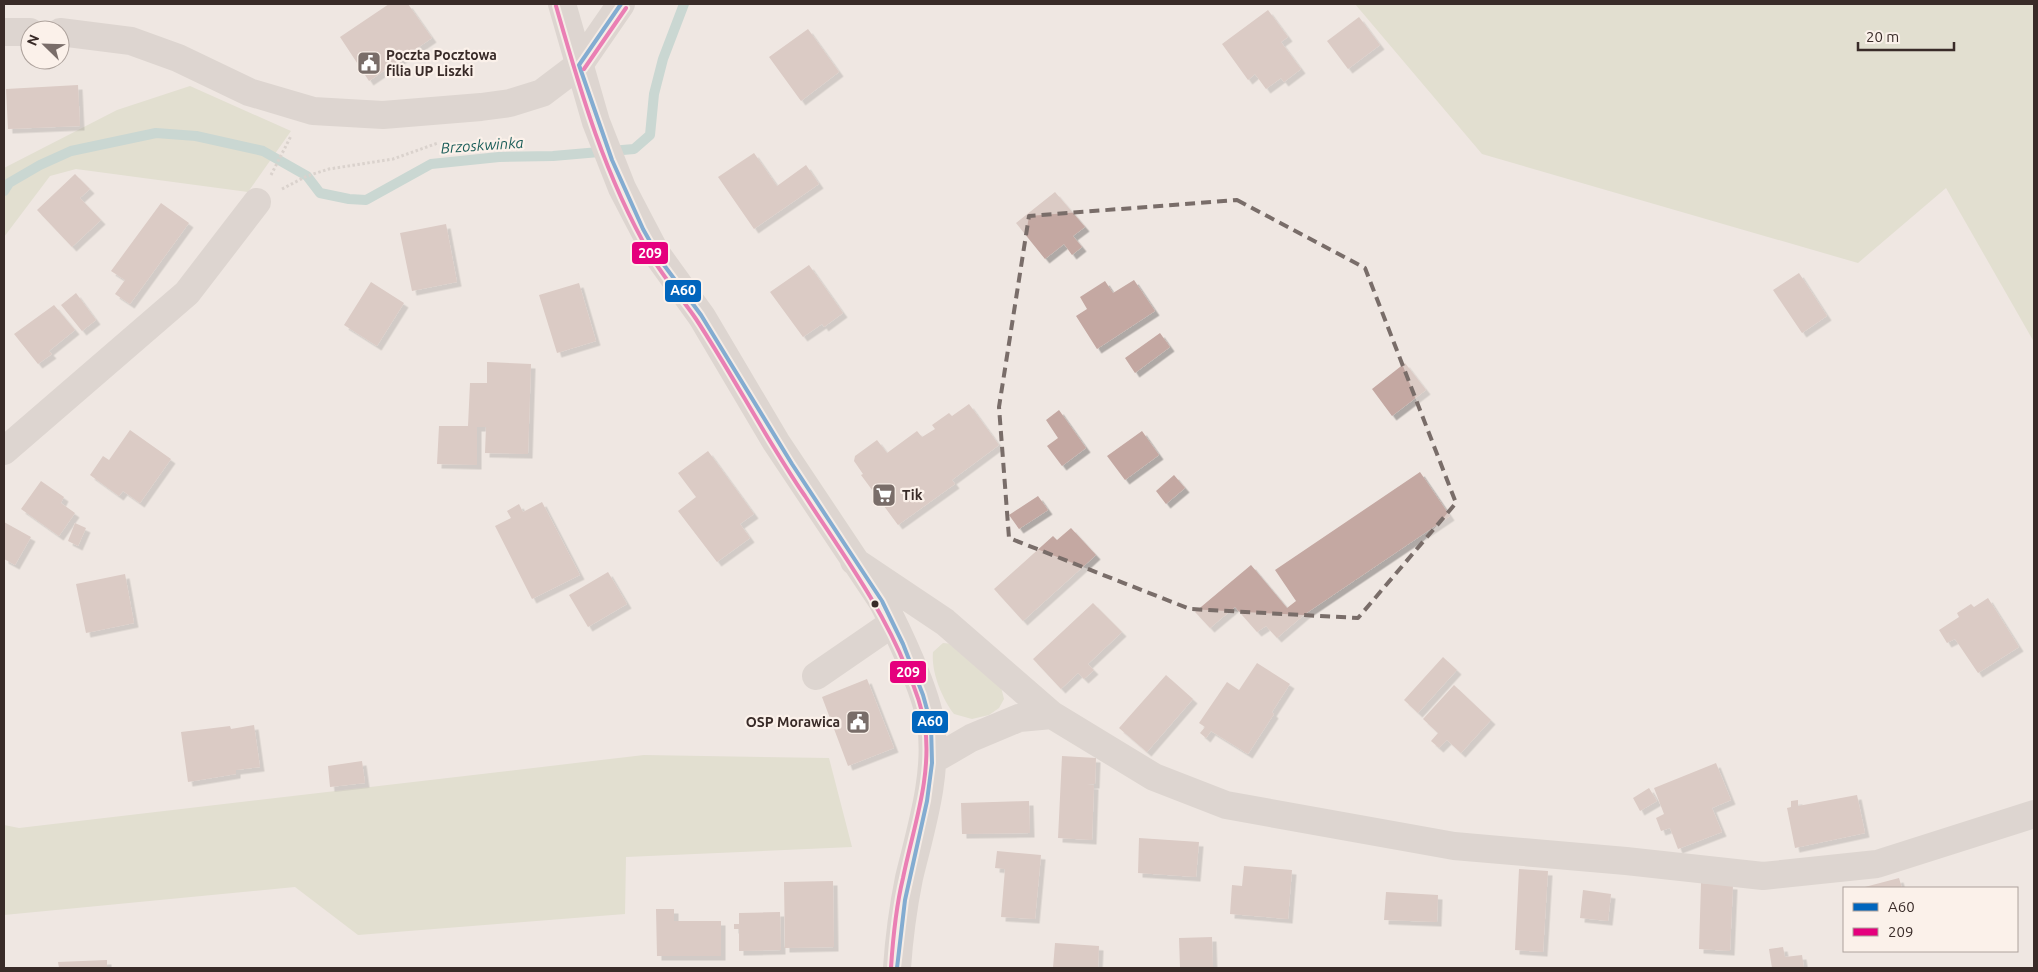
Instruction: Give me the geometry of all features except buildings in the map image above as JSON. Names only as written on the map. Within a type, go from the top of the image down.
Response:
[{"type":"street","points":[[562,4],[596,122],[622,188],[656,253],[702,317],[776,442],[882,601],[921,690],[931,723],[933,760],[920,835],[900,928],[897,968]]},
{"type":"street","points":[[70,33],[131,42],[178,58],[249,92],[312,111],[384,115],[481,107],[510,102],[542,93],[579,65],[621,4]]},
{"type":"street","points":[[4,32],[20,32]]},
{"type":"street","points":[[4,451],[187,294],[257,202]]},
{"type":"street","points":[[854,561],[945,622],[1052,715],[1154,777],[1226,805],[1454,846],[1626,861],[1763,876],[1877,864],[2034,814]]},
{"type":"street","points":[[816,676],[893,623]]},
{"type":"street","points":[[933,760],[971,738],[1019,718],[1052,715]]},
{"type":"path","points":[[257,202],[306,176],[393,159],[446,140]]},
{"type":"path","points":[[271,175],[284,150]]},
{"type":"highlighted area","points":[[1237,200],[1365,268],[1456,503],[1358,618],[1190,609],[1009,538],[999,407],[1029,216]]},
{"type":"green space","points":[[1355,4],[2034,4],[2034,342],[1946,188],[1858,263],[1482,154]]},
{"type":"green space","points":[[190,86],[291,131],[248,192],[76,169],[50,176],[4,237],[4,168],[117,110]]},
{"type":"green space","points":[[943,643],[954,644],[1000,683],[1004,699],[999,708],[989,715],[972,719],[954,714],[945,700],[934,668],[933,652]]},
{"type":"green space","points":[[644,755],[829,758],[852,847],[626,857],[625,914],[358,935],[295,887],[4,915],[4,825],[19,828]]},
{"type":"waterway","name":"Brzoskwinka","points":[[4,191],[9,183],[40,165],[71,151],[156,133],[196,136],[263,151],[307,176],[320,193],[349,199],[366,200],[431,164],[499,157],[553,156],[634,149],[650,135],[654,94],[663,59],[684,4]]},
{"type":"transit line","name":"A60","points":[[579,65],[621,4]]},
{"type":"transit line","name":"209","points":[[556,6],[595,133],[619,194],[634,224],[655,262],[696,319],[777,452],[873,602],[897,647],[918,698],[925,726],[926,765],[924,784],[898,900],[891,968]]},
{"type":"transit line","name":"209","points":[[584,69],[626,8]]},
{"type":"transit line","name":"A60","points":[[579,65],[612,160],[643,229],[661,261],[701,315],[792,464],[882,601],[903,644],[923,695],[931,724],[932,763],[927,801],[905,900],[897,968]]},
{"type":"place","name":"Poczta Pocztowa filia UP Liszki","points":[[369,63]]},
{"type":"place","name":"Tik","points":[[884,495]]},
{"type":"place","name":"OSP Morawica","points":[[858,722]]}]
